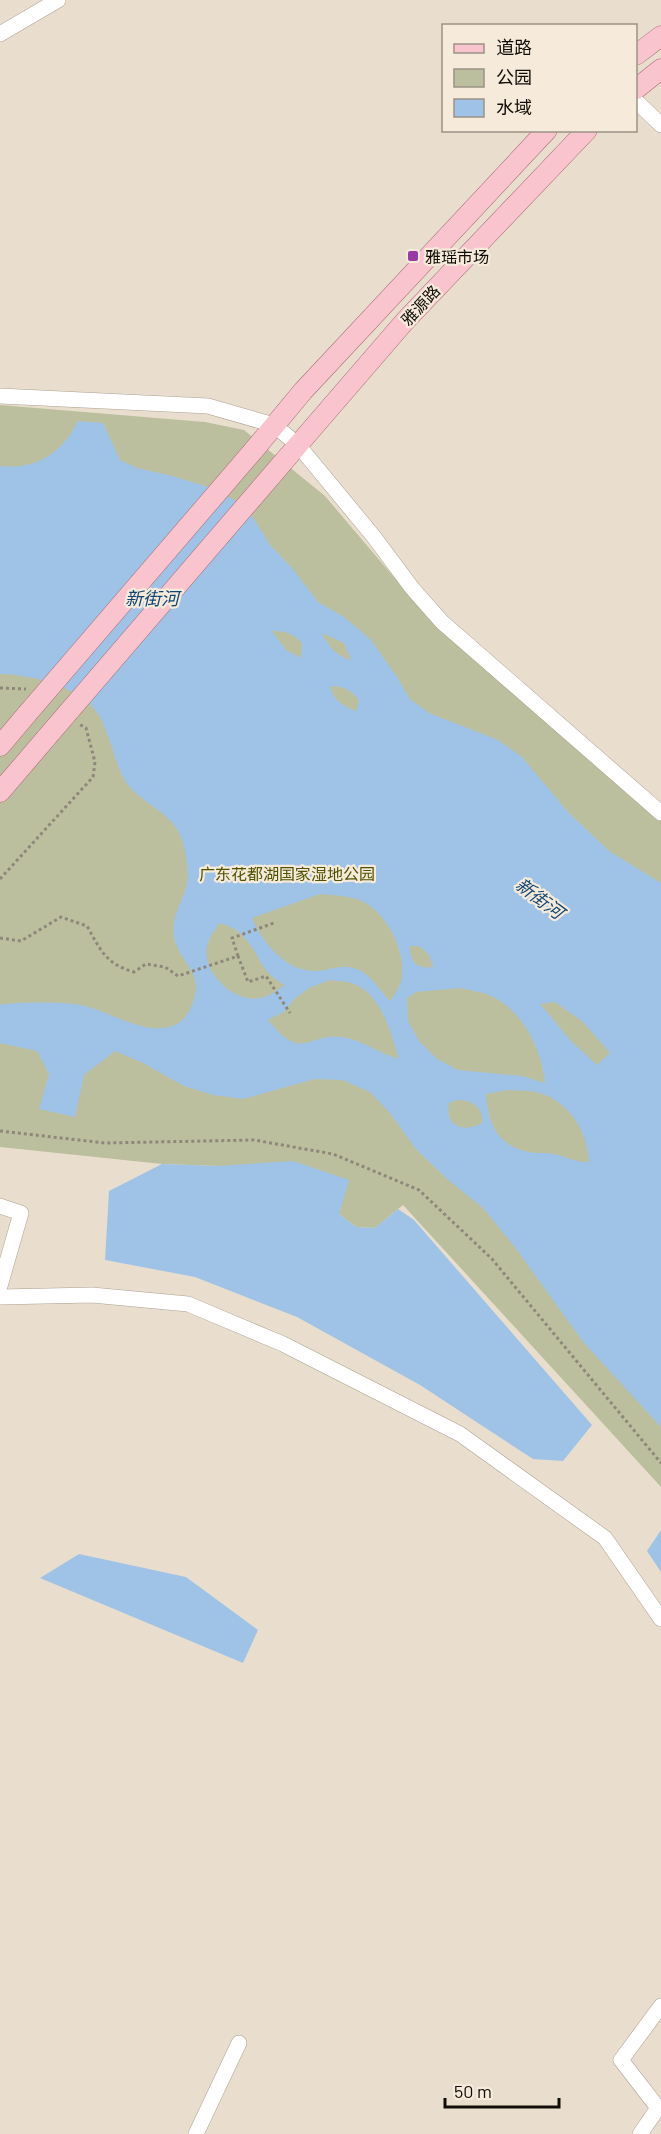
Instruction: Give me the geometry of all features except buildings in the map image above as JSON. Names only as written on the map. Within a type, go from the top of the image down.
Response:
[{"type":"main road","points":[[637,54],[661,36]]},
{"type":"main road","points":[[637,88],[661,69]]},
{"type":"main road","name":"雅源路","points":[[0,746],[273,425],[545,132]]},
{"type":"main road","name":"雅源路","points":[[0,792],[405,321],[585,132]]},
{"type":"street","points":[[0,34],[58,0]]},
{"type":"street","points":[[637,102],[661,125]]},
{"type":"street","points":[[0,396],[208,406],[273,425],[292,453],[374,537],[412,588],[442,622],[661,813]]},
{"type":"street","points":[[0,1206],[21,1213],[0,1286]]},
{"type":"street","points":[[0,1297],[92,1295],[188,1304],[284,1344],[460,1434],[605,1538],[661,1619]]},
{"type":"street","points":[[640,2134],[658,2108],[621,2060],[661,2006]]},
{"type":"street","points":[[196,2134],[238,2043]]},
{"type":"path","points":[[0,688],[25,689],[34,694]]},
{"type":"path","points":[[0,879],[93,777],[94,762],[86,728],[77,722]]},
{"type":"path","points":[[0,938],[21,941],[61,917],[87,926],[103,955],[117,967],[134,972],[146,964],[165,967],[178,976],[238,956]]},
{"type":"path","points":[[274,923],[232,938],[248,982],[266,976],[290,1013]]},
{"type":"path","points":[[0,1131],[105,1143],[254,1140],[333,1154],[419,1190],[492,1259],[661,1463]]},
{"type":"green space","name":"广东花都湖国家湿地公园","points":[[0,405],[205,422],[244,430],[325,496],[426,615],[661,814],[661,1487],[403,1205],[375,1228],[356,1227],[339,1214],[218,1166],[162,1164],[0,1147]]},
{"type":"water","name":"新街河","points":[[78,421],[103,423],[120,460],[137,468],[215,489],[239,503],[254,519],[270,545],[292,568],[318,602],[344,617],[371,640],[410,699],[429,713],[498,740],[522,757],[568,812],[609,851],[661,883],[661,1427],[584,1343],[514,1246],[483,1208],[447,1179],[416,1149],[389,1112],[370,1092],[342,1080],[315,1079],[243,1099],[213,1095],[184,1086],[143,1063],[115,1051],[84,1075],[75,1117],[39,1109],[49,1074],[37,1051],[0,1043],[0,1005],[73,1004],[98,1010],[138,1025],[165,1028],[177,1024],[185,1017],[196,992],[196,983],[176,945],[173,929],[186,888],[187,873],[184,847],[175,826],[128,785],[119,769],[103,723],[98,714],[80,696],[68,689],[40,680],[0,674],[0,466],[13,467],[37,462],[56,450],[72,432]],"holes":[[[272,631],[281,631],[296,637],[302,644],[301,658],[286,650]],[[322,633],[344,643],[351,660],[337,653],[327,643]],[[330,686],[350,691],[359,700],[356,711],[336,699]],[[320,894],[362,901],[378,913],[396,941],[402,962],[400,984],[390,1001],[361,971],[348,967],[316,971],[295,967],[277,954],[262,937],[252,918]],[[220,923],[240,933],[265,969],[285,985],[270,995],[260,998],[250,999],[230,991],[215,976],[207,957],[208,943]],[[410,946],[419,946],[429,955],[433,967],[419,966],[413,960]],[[330,980],[351,983],[364,989],[384,1016],[399,1059],[347,1038],[323,1038],[306,1043],[290,1041],[268,1020],[285,1011],[295,998],[311,987]],[[460,988],[483,993],[496,999],[508,1007],[527,1029],[539,1056],[545,1083],[522,1076],[458,1070],[437,1059],[419,1041],[408,1021],[407,998],[416,992]],[[555,1002],[583,1022],[610,1053],[597,1065],[571,1041],[540,1004]],[[507,1090],[536,1092],[550,1097],[568,1111],[581,1129],[589,1162],[550,1153],[532,1153],[518,1149],[502,1139],[496,1132],[489,1114],[486,1094]],[[462,1100],[472,1103],[479,1109],[482,1123],[462,1127],[452,1123],[449,1103]]]},
{"type":"water","points":[[293,1161],[349,1180],[339,1214],[356,1227],[375,1228],[398,1209],[414,1220],[592,1425],[563,1461],[533,1459],[420,1385],[297,1317],[195,1277],[105,1260],[109,1191],[162,1164],[218,1166]]},
{"type":"water","points":[[661,1530],[661,1572],[647,1551]]},
{"type":"water","points":[[79,1554],[186,1577],[258,1630],[243,1663],[40,1578]]},
{"type":"place","name":"雅瑶市场","points":[[413,256]]}]
